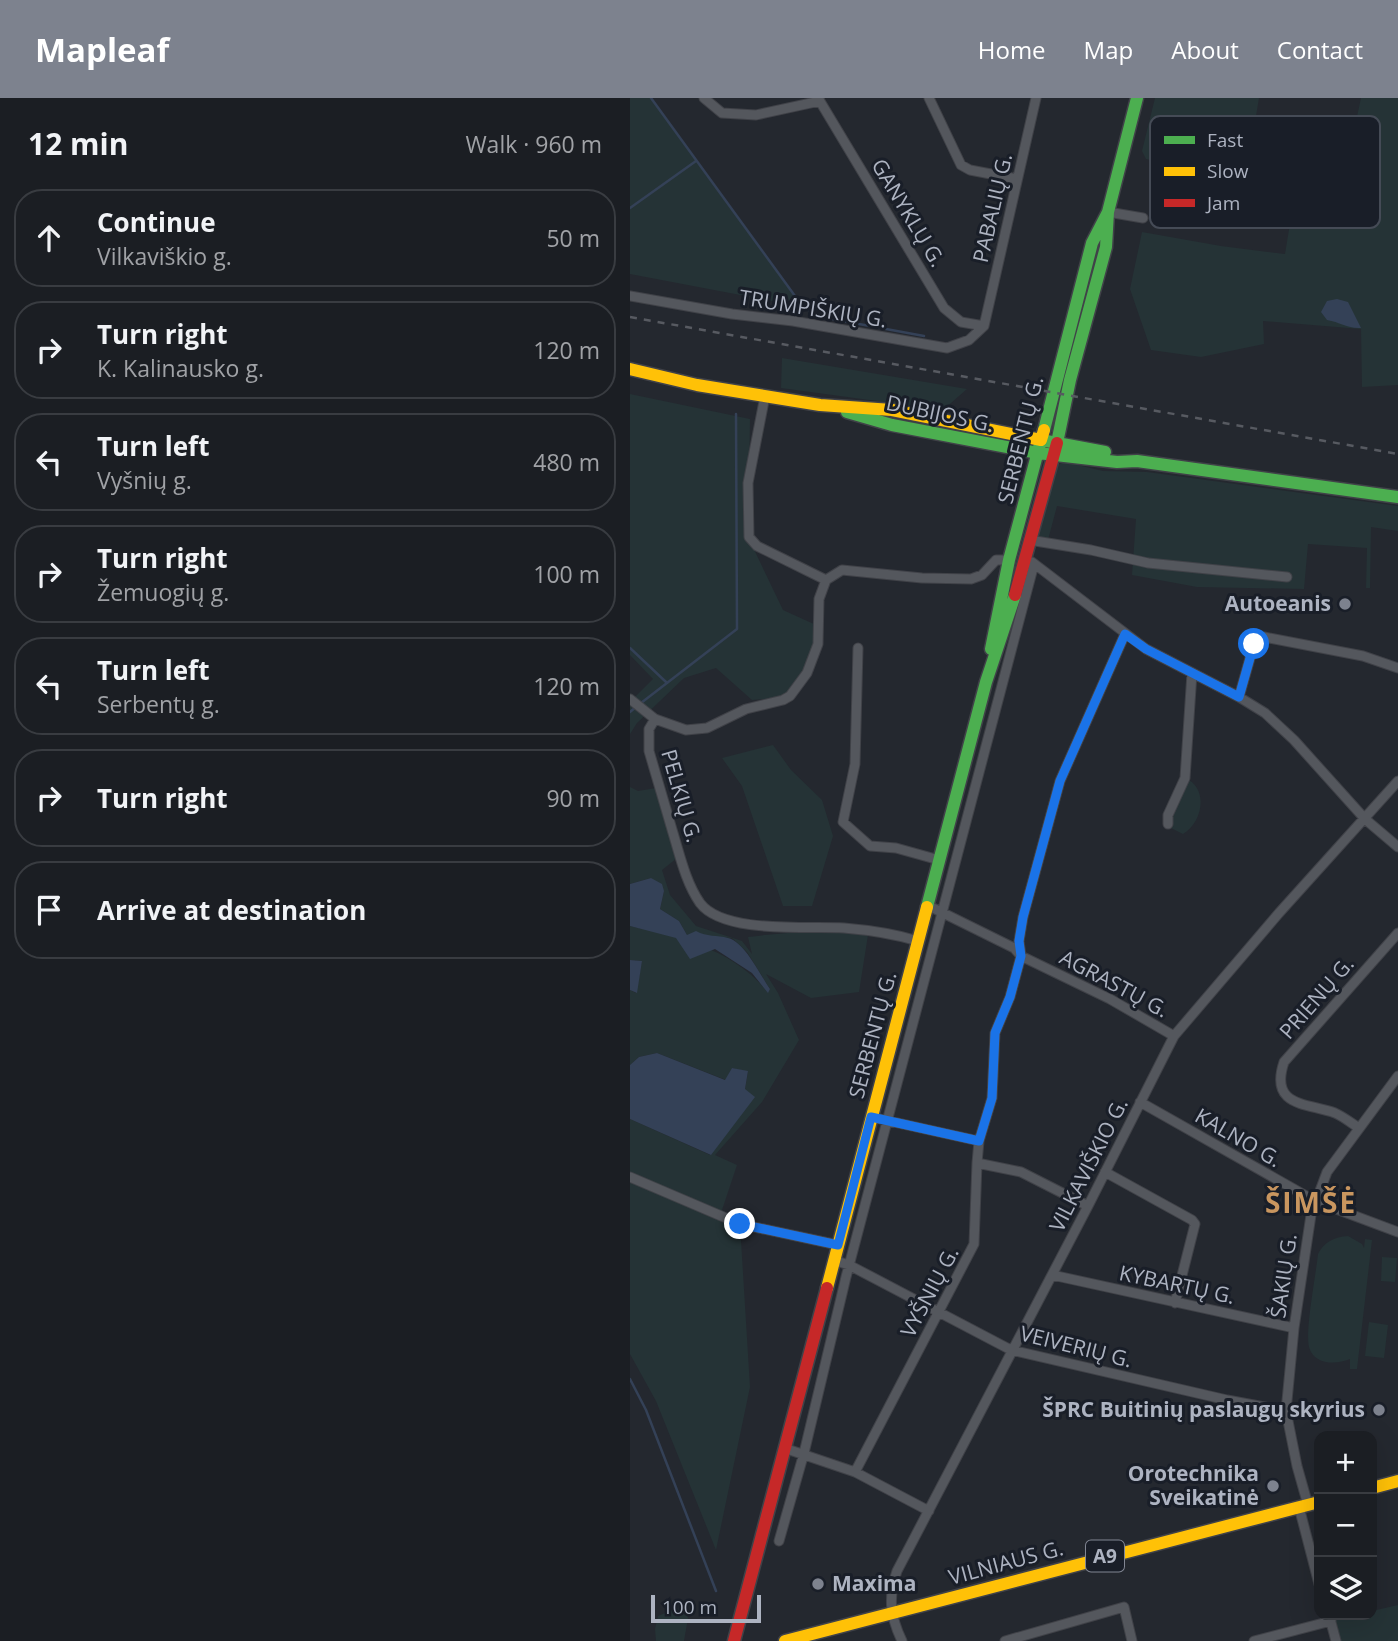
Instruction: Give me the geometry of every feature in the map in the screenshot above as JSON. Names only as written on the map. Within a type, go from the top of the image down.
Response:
[{"type":"main road","name":"SERBENTŲ G.","points":[[734,1641],[986,682],[1030,560],[1029,540],[1055,449],[1105,247],[1108,212],[1138,98]]},
{"type":"main road","name":"SERBENTŲ G.","points":[[986,682],[1009,560],[1092,243],[1108,212]]},
{"type":"main road","name":"DUBIJOS G.","points":[[630,369],[697,385],[820,405],[892,425],[1039,447],[1120,454],[1137,461],[1398,497]]},
{"type":"main road","points":[[1377,1487],[1398,1481]]},
{"type":"main road","name":"VILNIAUS G.","points":[[785,1641],[1309,1504]]},
{"type":"street","points":[[704,98],[722,113],[756,116],[819,100]]},
{"type":"street","points":[[929,98],[961,165],[970,170],[1017,179]]},
{"type":"street","name":"PABALIŲ G.","points":[[984,326],[1036,98]]},
{"type":"street","name":"GANYKLŲ G.","points":[[819,100],[944,308],[961,322],[984,326]]},
{"type":"street","points":[[1108,212],[1143,218]]},
{"type":"street","name":"TRUMPIŠKIŲ G.","points":[[630,296],[732,314],[793,320],[947,348],[969,340],[984,326]]},
{"type":"street","points":[[765,396],[748,483],[749,537],[757,546],[826,580],[842,570],[922,578],[971,579],[982,575],[996,561],[1009,560]]},
{"type":"street","points":[[1029,540],[1091,550],[1148,564],[1287,577]]},
{"type":"street","points":[[779,1541],[943,912],[1030,560],[1146,649],[1265,713],[1294,740],[1365,819],[1398,847]]},
{"type":"street","name":"PELKIŲ G.","points":[[826,580],[819,599],[818,645],[807,673],[790,696],[746,709],[707,728],[686,730],[655,719],[649,729],[649,751],[687,874],[696,896],[708,911],[726,920],[783,928],[845,928],[918,941]]},
{"type":"street","name":"VYŠNIŲ G.","points":[[855,1472],[974,1244],[976,1163],[979,1141],[992,1098],[995,1033],[1010,997],[1021,956],[1019,941],[1023,917],[1056,793],[1125,634]]},
{"type":"street","points":[[1239,697],[1254,644],[1264,637],[1363,656],[1398,668]]},
{"type":"street","points":[[858,648],[855,764],[843,822],[870,846],[896,848],[939,860]]},
{"type":"street","points":[[1168,824],[1168,816],[1185,778],[1192,673]]},
{"type":"street","points":[[632,701],[655,719]]},
{"type":"street","name":"VILKAVIŠKIO G.","points":[[891,1613],[892,1583],[1174,1036],[1279,913],[1398,781]]},
{"type":"street","name":"AGRASTŲ G.","points":[[927,905],[1014,948],[1021,956],[1110,999],[1174,1036]]},
{"type":"street","name":"PRIENŲ G.","points":[[1359,1128],[1337,1114],[1301,1105],[1289,1099],[1283,1088],[1282,1069],[1284,1062],[1398,933]]},
{"type":"street","name":"ŠAKIŲ G.","points":[[1316,1557],[1309,1504],[1297,1466],[1286,1411],[1294,1328],[1311,1215],[1327,1172],[1398,1076]]},
{"type":"street","name":"KALNO G.","points":[[1140,1102],[1315,1201],[1398,1232]]},
{"type":"street","points":[[871,1117],[979,1141]]},
{"type":"street","points":[[976,1163],[1021,1172],[1088,1206]]},
{"type":"street","points":[[1105,1172],[1195,1224],[1175,1303]]},
{"type":"street","points":[[630,1177],[740,1224],[838,1245]]},
{"type":"street","name":"VEIVERIŲ G.","points":[[834,1260],[849,1265],[1011,1350],[1216,1398],[1286,1411]]},
{"type":"street","name":"KYBARTŲ G.","points":[[1052,1275],[1294,1328]]},
{"type":"street","points":[[784,1448],[855,1472],[929,1511]]},
{"type":"street","points":[[1005,1641],[1124,1607],[1132,1641]]},
{"type":"street","points":[[891,1613],[902,1641]]},
{"type":"street","points":[[1254,1641],[1323,1620]]},
{"type":"street","points":[[1331,1620],[1336,1641]]},
{"type":"shaded area","points":[[630,98],[651,98],[803,307],[630,274]]},
{"type":"shaded area","points":[[1155,98],[1259,98],[1256,116],[1151,116]]},
{"type":"shaded area","points":[[1361,98],[1398,98],[1398,385],[1362,387],[1361,329],[1263,321],[1264,344],[1201,357],[1151,350],[1130,289],[1142,232],[1285,254],[1289,228],[1380,228],[1380,116],[1357,116]]},
{"type":"shaded area","points":[[1150,118],[1150,159],[1146,159],[1142,151]]},
{"type":"shaded area","points":[[782,358],[967,389],[943,410],[781,388]]},
{"type":"shaded area","points":[[630,394],[750,419],[748,537],[783,610],[816,625],[804,673],[785,694],[752,700],[716,668],[684,678],[637,723],[630,734],[630,702],[653,679],[630,655]]},
{"type":"shaded area","points":[[1065,462],[1103,471],[1147,472],[1398,506],[1398,531],[1371,527],[1370,588],[1366,588],[1367,548],[1308,544],[1304,589],[1197,587],[1132,575],[1136,519],[1057,506],[1048,540],[1033,537],[1055,466]]},
{"type":"shaded area","points":[[773,745],[791,770],[822,800],[833,836],[812,906],[783,906],[742,786],[722,758]]},
{"type":"shaded area","points":[[1185,778],[1198,789],[1200,805],[1195,822],[1183,834],[1169,827],[1167,820]]},
{"type":"shaded area","points":[[630,787],[638,791],[656,788],[677,858],[662,870],[670,895],[696,926],[742,941],[752,954],[748,937],[808,932],[868,935],[859,992],[811,998],[766,974],[778,993],[799,1040],[762,1102],[715,1155],[737,1165],[720,1216],[740,1224],[750,1387],[716,1550],[656,1401],[630,1354],[630,1119],[710,1155],[745,1089],[748,1072],[732,1068],[726,1080],[657,1053],[639,1057],[630,1065],[630,990],[636,993],[642,961],[630,960],[630,926],[705,947],[739,965],[768,992],[770,989],[747,952],[732,938],[687,935],[679,921],[660,909],[664,891],[651,878],[630,884]]},
{"type":"shaded area","points":[[1348,1236],[1364,1248],[1365,1239],[1372,1240],[1357,1369],[1350,1369],[1350,1359],[1332,1363],[1320,1360],[1312,1353],[1308,1339],[1318,1254],[1330,1241]]},
{"type":"shaded area","points":[[1382,1257],[1397,1258],[1395,1282],[1381,1281]]},
{"type":"shaded area","points":[[1369,1322],[1388,1325],[1384,1358],[1365,1356]]},
{"type":"shaded area","points":[[1398,1605],[1398,1641],[1336,1641],[1331,1621],[1377,1620],[1377,1610]]},
{"type":"shaded area","points":[[677,1608],[684,1610],[688,1618],[684,1641],[656,1641],[658,1616]]},
{"type":"water","points":[[1337,299],[1348,302],[1361,328],[1327,320],[1321,312],[1327,301]]},
{"type":"water","points":[[651,878],[662,884],[664,891],[660,909],[679,921],[687,935],[696,931],[734,941],[752,960],[770,989],[768,993],[752,973],[715,949],[690,959],[676,938],[630,926],[630,884]]},
{"type":"water","points":[[630,960],[642,961],[637,993],[630,990]]},
{"type":"water","points":[[657,1053],[725,1080],[732,1068],[748,1071],[745,1089],[755,1097],[711,1155],[630,1119],[630,1065],[639,1057]]},
{"type":"waterway","points":[[651,98],[803,307],[821,317],[924,336]]},
{"type":"waterway","points":[[630,208],[696,161]]},
{"type":"waterway","points":[[641,703],[737,629],[736,414]]},
{"type":"waterway","points":[[630,648],[666,682]]},
{"type":"waterway","points":[[630,712],[636,707]]},
{"type":"waterway","points":[[630,1379],[646,1410],[716,1591]]},
{"type":"railway","points":[[630,317],[1398,454]]},
{"type":"traffic: fast","points":[[1057,443],[1070,380],[1106,247],[1108,212],[1137,98]]},
{"type":"traffic: fast","points":[[1044,430],[1092,243],[1108,212]]},
{"type":"traffic: fast","points":[[847,412],[892,425],[1038,453]]},
{"type":"traffic: fast","points":[[991,649],[1009,560],[1041,440],[1105,452]]},
{"type":"traffic: fast","points":[[1038,453],[1117,462],[1137,461],[1398,497]]},
{"type":"traffic: fast","points":[[927,907],[986,682],[1015,595]]},
{"type":"traffic: slow","points":[[630,369],[697,385],[820,405],[892,410],[1041,440],[1044,430]]},
{"type":"traffic: slow","points":[[827,1288],[927,907]]},
{"type":"traffic: slow","points":[[1377,1487],[1398,1481]]},
{"type":"traffic: slow","points":[[785,1641],[1314,1503]]},
{"type":"traffic: jam","points":[[1015,595],[1057,443]]},
{"type":"traffic: jam","points":[[734,1641],[827,1288]]},
{"type":"place","name":"Autoeanis","points":[[1345,604]]},
{"type":"place","name":"ŠPRC Buitinių paslaugų skyrius","points":[[1379,1410]]},
{"type":"place","name":"Orotechnika Sveikatinė","points":[[1273,1486]]},
{"type":"place","name":"Maxima","points":[[818,1584]]},
{"type":"district","name":"ŠIMŠĖ","points":[[1311,1203]]},
{"type":"route","points":[[740,1224],[838,1245],[871,1117],[979,1141],[992,1098],[995,1033],[1010,997],[1021,956],[1019,941],[1023,917],[1052,806],[1060,781],[1125,634],[1146,649],[1239,697],[1254,644]]}]
